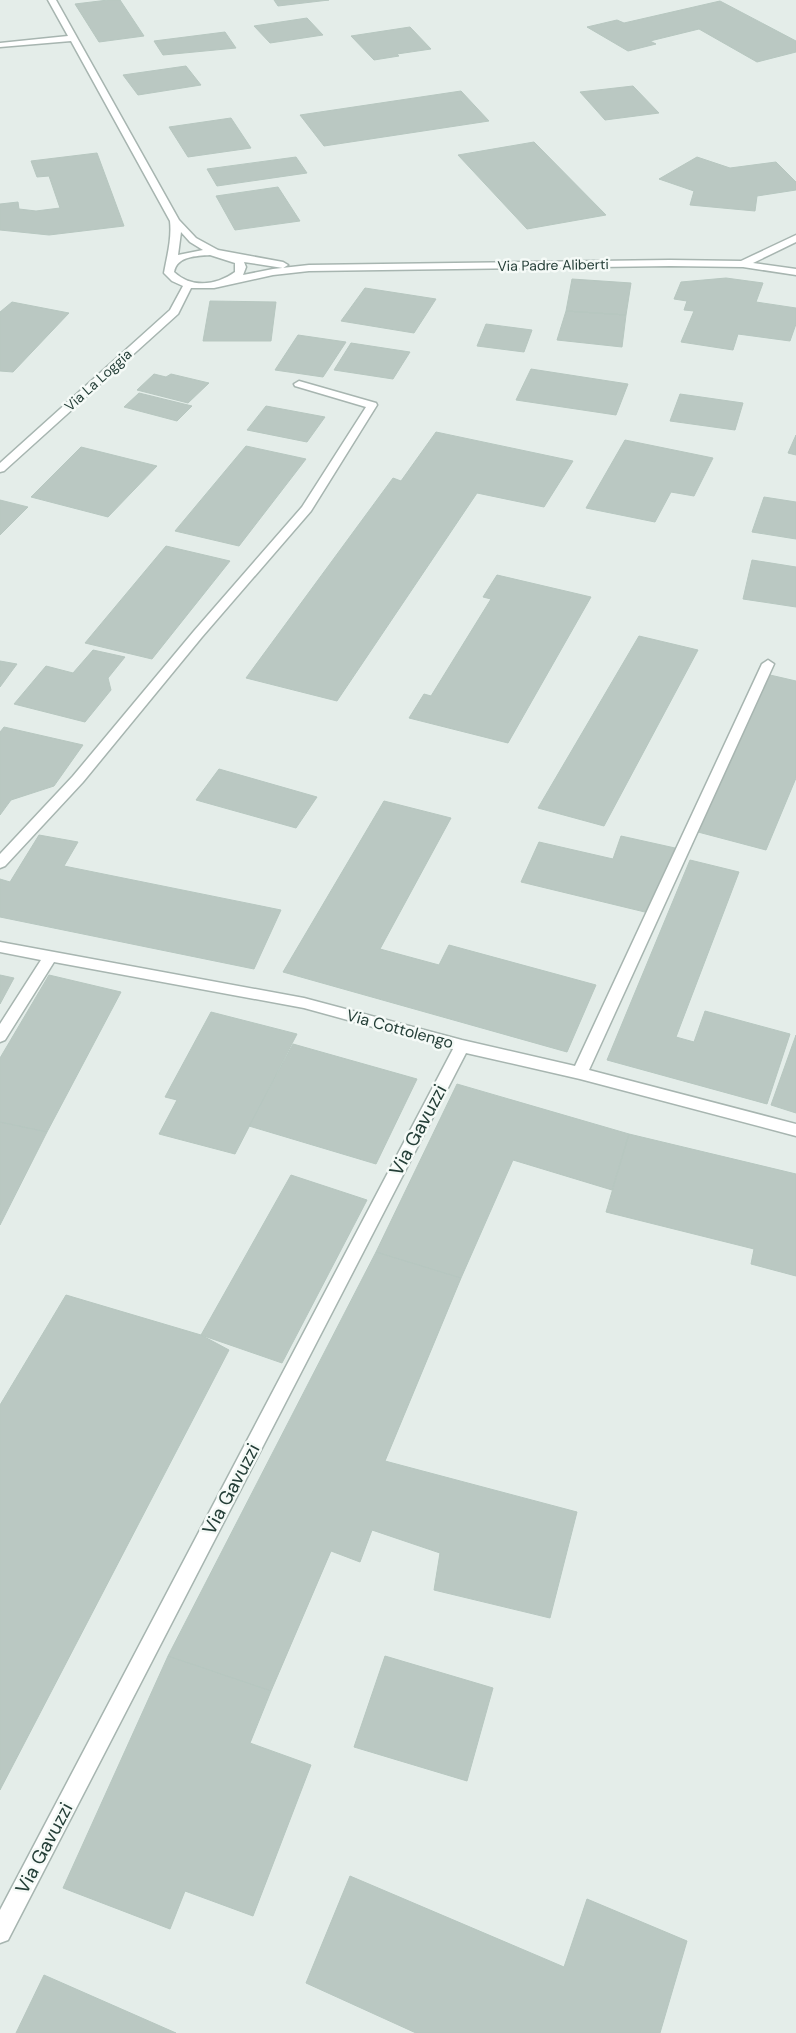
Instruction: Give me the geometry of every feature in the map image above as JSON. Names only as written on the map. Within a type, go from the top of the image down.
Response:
[{"type":"street","points":[[52,0],[174,221],[193,240],[214,252]]},
{"type":"street","points":[[0,46],[74,38]]},
{"type":"street","points":[[174,221],[176,234],[169,273],[179,282],[188,285]]},
{"type":"street","points":[[743,264],[796,238]]},
{"type":"street","points":[[172,262],[188,255],[214,252]]},
{"type":"street","name":"Via Padre Aliberti","points":[[214,252],[232,257],[309,268]]},
{"type":"street","points":[[229,281],[240,273],[241,267],[239,262],[232,257]]},
{"type":"street","name":"Via Padre Aliberti","points":[[188,285],[213,285],[273,272],[309,268],[670,263],[743,264],[796,272]]},
{"type":"street","name":"Via La Loggia","points":[[0,469],[174,312],[188,285]]},
{"type":"street","points":[[0,863],[78,778],[198,634],[306,509],[372,405],[299,384]]},
{"type":"street","points":[[580,1074],[768,664]]},
{"type":"street","name":"Via Cottolengo","points":[[0,947],[304,1003],[462,1046],[580,1074],[796,1130]]},
{"type":"street","points":[[0,1036],[50,957]]},
{"type":"street","name":"Via Gavuzzi","points":[[0,1932],[462,1046]]},
{"type":"building","points":[[120,0],[144,36],[99,42],[75,4]]},
{"type":"building","points":[[274,0],[329,0],[278,6]]},
{"type":"building","points":[[720,1],[796,41],[796,52],[757,62],[699,29],[650,41],[656,44],[628,51],[587,27],[617,20],[624,23]]},
{"type":"building","points":[[307,18],[323,35],[270,43],[254,26]]},
{"type":"building","points":[[410,27],[431,49],[397,54],[399,56],[374,60],[351,36]]},
{"type":"building","points":[[225,32],[236,48],[163,55],[154,41]]},
{"type":"building","points":[[186,66],[201,85],[138,95],[123,75]]},
{"type":"building","points":[[633,86],[659,113],[605,120],[580,92]]},
{"type":"building","points":[[461,91],[489,121],[324,146],[300,115]]},
{"type":"building","points":[[231,118],[251,148],[188,157],[169,127]]},
{"type":"building","points":[[534,142],[606,215],[527,229],[458,155]]},
{"type":"building","points":[[97,153],[124,226],[49,235],[0,230],[0,204],[18,202],[19,209],[36,211],[60,208],[49,176],[37,177],[31,161]]},
{"type":"building","points":[[296,157],[307,173],[217,186],[207,169]]},
{"type":"building","points":[[697,157],[730,168],[776,162],[796,182],[796,190],[757,196],[755,211],[690,205],[694,191],[659,179]]},
{"type":"building","points":[[278,187],[300,221],[235,230],[216,196]]},
{"type":"building","points":[[726,278],[763,283],[756,302],[796,308],[796,324],[790,341],[738,334],[733,350],[681,342],[694,311],[684,310],[687,301],[674,299],[681,282]]},
{"type":"building","points":[[572,279],[631,283],[626,315],[566,311]]},
{"type":"building","points":[[365,288],[436,299],[414,333],[341,321]]},
{"type":"building","points":[[210,301],[276,302],[271,341],[203,341]]},
{"type":"building","points":[[12,302],[69,313],[13,372],[0,371],[0,312]]},
{"type":"building","points":[[566,311],[626,315],[622,347],[557,340]]},
{"type":"building","points":[[486,324],[532,330],[524,352],[477,346]]},
{"type":"building","points":[[298,335],[346,342],[323,377],[275,370]]},
{"type":"building","points":[[351,343],[410,352],[393,379],[334,370]]},
{"type":"building","points":[[531,369],[628,384],[616,415],[516,400]]},
{"type":"building","points":[[154,374],[166,377],[171,374],[209,383],[188,403],[137,390]]},
{"type":"building","points":[[139,393],[192,406],[177,421],[124,407]]},
{"type":"building","points":[[680,394],[743,403],[735,430],[670,421]]},
{"type":"building","points":[[266,406],[325,417],[307,442],[247,430]]},
{"type":"building","points":[[436,432],[573,461],[544,507],[477,493],[337,701],[246,678],[393,478],[401,481]]},
{"type":"building","points":[[796,435],[796,455],[788,453]]},
{"type":"building","points":[[625,440],[713,458],[694,496],[671,492],[655,522],[586,508]]},
{"type":"building","points":[[246,446],[306,459],[239,546],[175,531]]},
{"type":"building","points":[[81,447],[157,466],[108,517],[31,497]]},
{"type":"building","points":[[764,497],[796,502],[796,539],[752,532]]},
{"type":"building","points":[[0,500],[28,507],[0,535]]},
{"type":"building","points":[[166,546],[230,561],[152,659],[85,643]]},
{"type":"building","points":[[752,560],[796,567],[796,607],[743,599]]},
{"type":"building","points":[[497,575],[591,597],[508,743],[409,718],[424,694],[431,696],[491,599],[483,597]]},
{"type":"building","points":[[639,636],[698,650],[604,826],[538,808]]},
{"type":"building","points":[[93,650],[125,657],[108,678],[111,690],[85,722],[14,704],[46,666],[73,673]]},
{"type":"building","points":[[0,661],[17,664],[0,687]]},
{"type":"building","points":[[770,675],[796,681],[796,778],[766,850],[698,832]]},
{"type":"building","points":[[4,727],[83,745],[54,786],[11,800],[0,815],[0,732]]},
{"type":"building","points":[[219,769],[317,797],[296,828],[196,800]]},
{"type":"building","points":[[384,801],[451,818],[380,949],[439,965],[449,945],[596,985],[567,1052],[283,972]]},
{"type":"building","points":[[39,835],[78,842],[64,866],[281,910],[254,969],[0,917],[0,879],[10,882]]},
{"type":"building","points":[[621,836],[675,848],[649,913],[521,882],[539,842],[613,859]]},
{"type":"building","points":[[690,860],[739,872],[676,1037],[694,1042],[705,1011],[790,1034],[767,1104],[607,1060]]},
{"type":"building","points":[[0,975],[14,978],[0,1004]]},
{"type":"building","points":[[49,975],[121,992],[47,1132],[0,1122],[0,1058]]},
{"type":"building","points":[[211,1012],[297,1034],[235,1154],[159,1134],[177,1100],[165,1097]]},
{"type":"building","points":[[796,1035],[796,1113],[771,1105]]},
{"type":"building","points":[[293,1044],[417,1079],[376,1164],[249,1126]]},
{"type":"building","points":[[457,1084],[629,1134],[612,1190],[513,1160],[461,1278],[376,1252]]},
{"type":"building","points":[[0,1122],[47,1132],[0,1225]]},
{"type":"building","points":[[629,1134],[796,1174],[796,1276],[751,1264],[754,1249],[606,1212]]},
{"type":"building","points":[[291,1175],[367,1200],[282,1363],[201,1335]]},
{"type":"building","points":[[376,1252],[461,1278],[385,1461],[577,1512],[550,1618],[434,1590],[440,1553],[372,1530],[360,1562],[331,1551],[271,1691],[168,1656]]},
{"type":"building","points":[[66,1295],[201,1335],[229,1350],[0,1790],[0,1405]]},
{"type":"building","points":[[168,1656],[271,1691],[250,1743],[311,1765],[253,1916],[185,1891],[170,1929],[63,1888]]},
{"type":"building","points":[[385,1656],[493,1688],[467,1781],[354,1747]]},
{"type":"building","points":[[350,1876],[564,1967],[587,1899],[687,1941],[660,2033],[416,2033],[306,1983]]},
{"type":"building","points":[[44,1975],[176,2033],[16,2033]]}]
